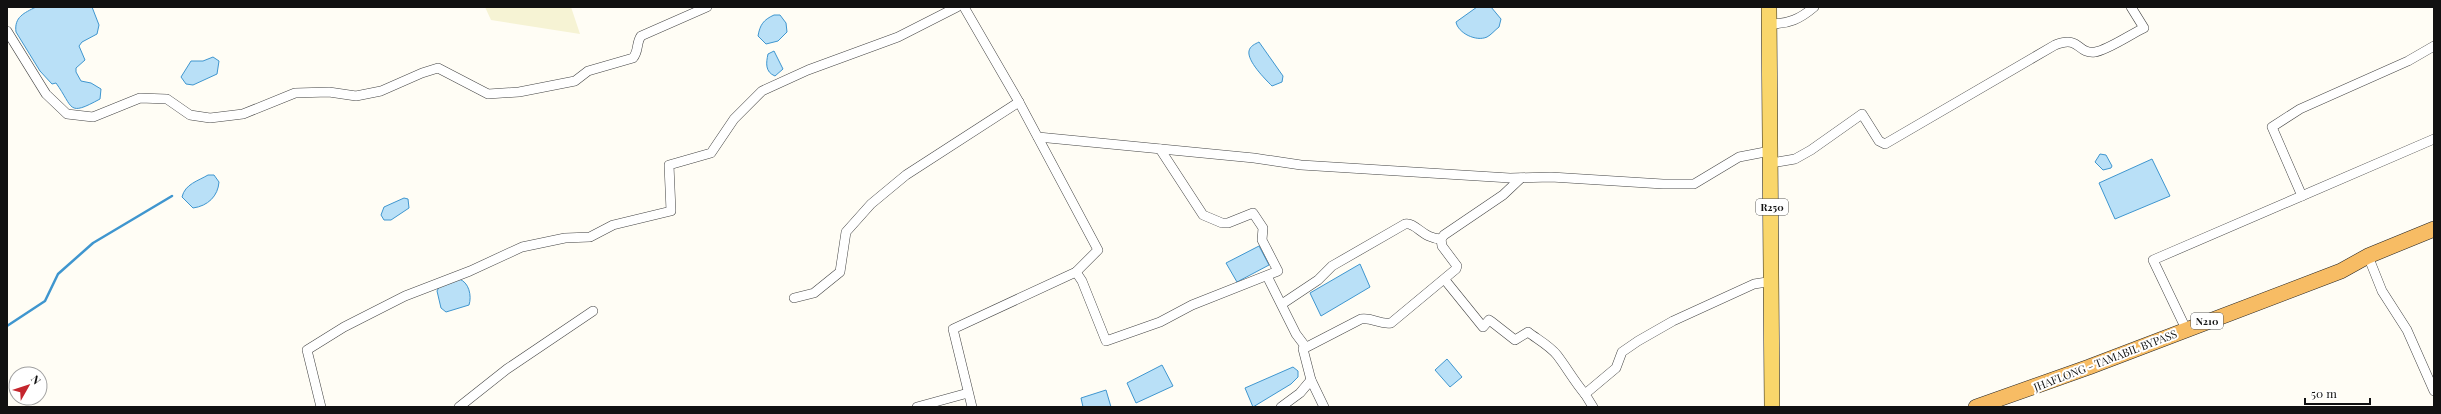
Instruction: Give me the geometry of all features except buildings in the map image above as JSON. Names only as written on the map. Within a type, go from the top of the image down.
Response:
[{"type":"highway","name":"JHAFLONG - TAMABIL BYPASS","points":[[1976,407],[2089,367],[2341,271],[2368,256],[2434,229]]},
{"type":"main road","name":"R250","points":[[1763,7],[1768,157],[1772,407]]},
{"type":"main road","name":"R250","points":[[1766,407],[1769,7]]},
{"type":"street","points":[[7,31],[46,94],[67,114],[93,117],[140,98],[168,99],[190,115],[210,118],[243,114],[295,93],[329,92],[356,96],[381,91],[422,73],[438,68],[488,94],[519,92],[575,81],[588,70],[633,58],[639,50],[639,39],[641,36],[707,7]]},
{"type":"street","points":[[321,407],[307,350],[344,328],[405,296],[470,271],[522,247],[565,238],[590,237],[613,225],[670,211],[669,165],[711,153],[734,119],[762,91],[808,70],[898,37],[957,7]]},
{"type":"street","points":[[964,7],[1019,102],[1098,250],[1076,272],[953,329],[972,407]]},
{"type":"street","points":[[1770,24],[1788,23],[1799,19],[1814,7]]},
{"type":"street","points":[[1038,137],[1300,165],[1521,178],[1551,177],[1694,184],[1739,157],[1795,159],[1811,150],[1862,114],[1879,142],[1885,144],[2055,45],[2066,41],[2074,42],[2084,51],[2096,52],[2144,28],[2131,7]]},
{"type":"street","points":[[2302,196],[2272,126],[2300,109],[2408,61],[2434,46]]},
{"type":"street","points":[[794,298],[814,294],[840,272],[846,232],[871,204],[906,175],[1019,102]]},
{"type":"street","points":[[2186,329],[2153,260],[2434,139]]},
{"type":"street","points":[[1076,272],[1082,281],[1106,341],[1160,322],[1192,305],[1278,271],[1262,240],[1263,228],[1253,213],[1228,223],[1222,223],[1203,216],[1160,149]]},
{"type":"street","points":[[1324,407],[1311,380],[1304,357],[1303,349],[1305,346],[1361,319],[1370,319],[1384,325],[1391,323],[1454,272],[1457,266],[1442,246],[1441,239],[1444,235],[1503,195],[1521,178]]},
{"type":"street","points":[[1282,304],[1318,280],[1332,266],[1405,224],[1413,225],[1431,239],[1441,239]]},
{"type":"street","points":[[2368,256],[2382,291],[2406,330],[2434,391]]},
{"type":"street","points":[[1267,276],[1296,334],[1305,346]]},
{"type":"street","points":[[1445,280],[1483,326],[1489,320],[1515,340],[1528,332],[1557,354],[1571,378],[1593,407]]},
{"type":"street","points":[[1584,407],[1586,396],[1616,368],[1622,352],[1638,341],[1674,321],[1754,284],[1767,282]]},
{"type":"street","points":[[460,407],[507,369],[593,311]]},
{"type":"street","points":[[1281,407],[1300,393],[1311,380]]},
{"type":"street","points":[[917,407],[968,393]]},
{"type":"shaded area","points":[[485,7],[571,7],[580,34],[491,20]]},
{"type":"water","points":[[36,7],[92,7],[99,25],[97,34],[82,42],[79,46],[85,60],[76,68],[76,72],[81,81],[91,83],[101,89],[100,99],[82,108],[72,107],[56,83],[52,84],[40,71],[16,32],[18,19]]},
{"type":"water","points":[[1477,7],[1491,7],[1501,19],[1499,27],[1487,37],[1478,38],[1468,36],[1457,26],[1456,22]]},
{"type":"water","points":[[774,15],[780,15],[786,23],[787,32],[778,41],[766,44],[758,36],[759,32],[765,21]]},
{"type":"water","points":[[1259,42],[1283,76],[1282,82],[1272,86],[1251,60],[1249,51],[1254,44]]},
{"type":"water","points":[[774,51],[783,69],[775,76],[769,72],[767,64],[768,54]]},
{"type":"water","points":[[213,57],[219,61],[217,74],[193,85],[186,84],[181,77],[191,61],[203,61]]},
{"type":"water","points":[[2100,154],[2106,155],[2112,166],[2111,168],[2103,170],[2095,162]]},
{"type":"water","points":[[2152,159],[2170,196],[2115,219],[2099,183]]},
{"type":"water","points":[[208,175],[214,175],[219,182],[217,192],[208,203],[193,208],[182,197],[186,189],[192,183]]},
{"type":"water","points":[[404,198],[408,199],[409,208],[391,220],[384,220],[381,215],[384,207]]},
{"type":"water","points":[[1259,246],[1269,265],[1237,282],[1226,263]]},
{"type":"water","points":[[1360,264],[1370,287],[1321,316],[1310,293]]},
{"type":"water","points":[[459,279],[465,283],[469,290],[469,305],[446,312],[441,308],[437,291],[439,287]]},
{"type":"water","points":[[1447,359],[1462,377],[1450,387],[1435,370]]},
{"type":"water","points":[[1162,365],[1173,386],[1136,403],[1127,383]]},
{"type":"water","points":[[1293,367],[1298,371],[1298,377],[1291,384],[1253,407],[1245,388]]},
{"type":"water","points":[[1106,390],[1111,407],[1083,407],[1081,398]]},
{"type":"waterway","points":[[7,326],[45,301],[58,274],[93,243],[172,196]]}]
